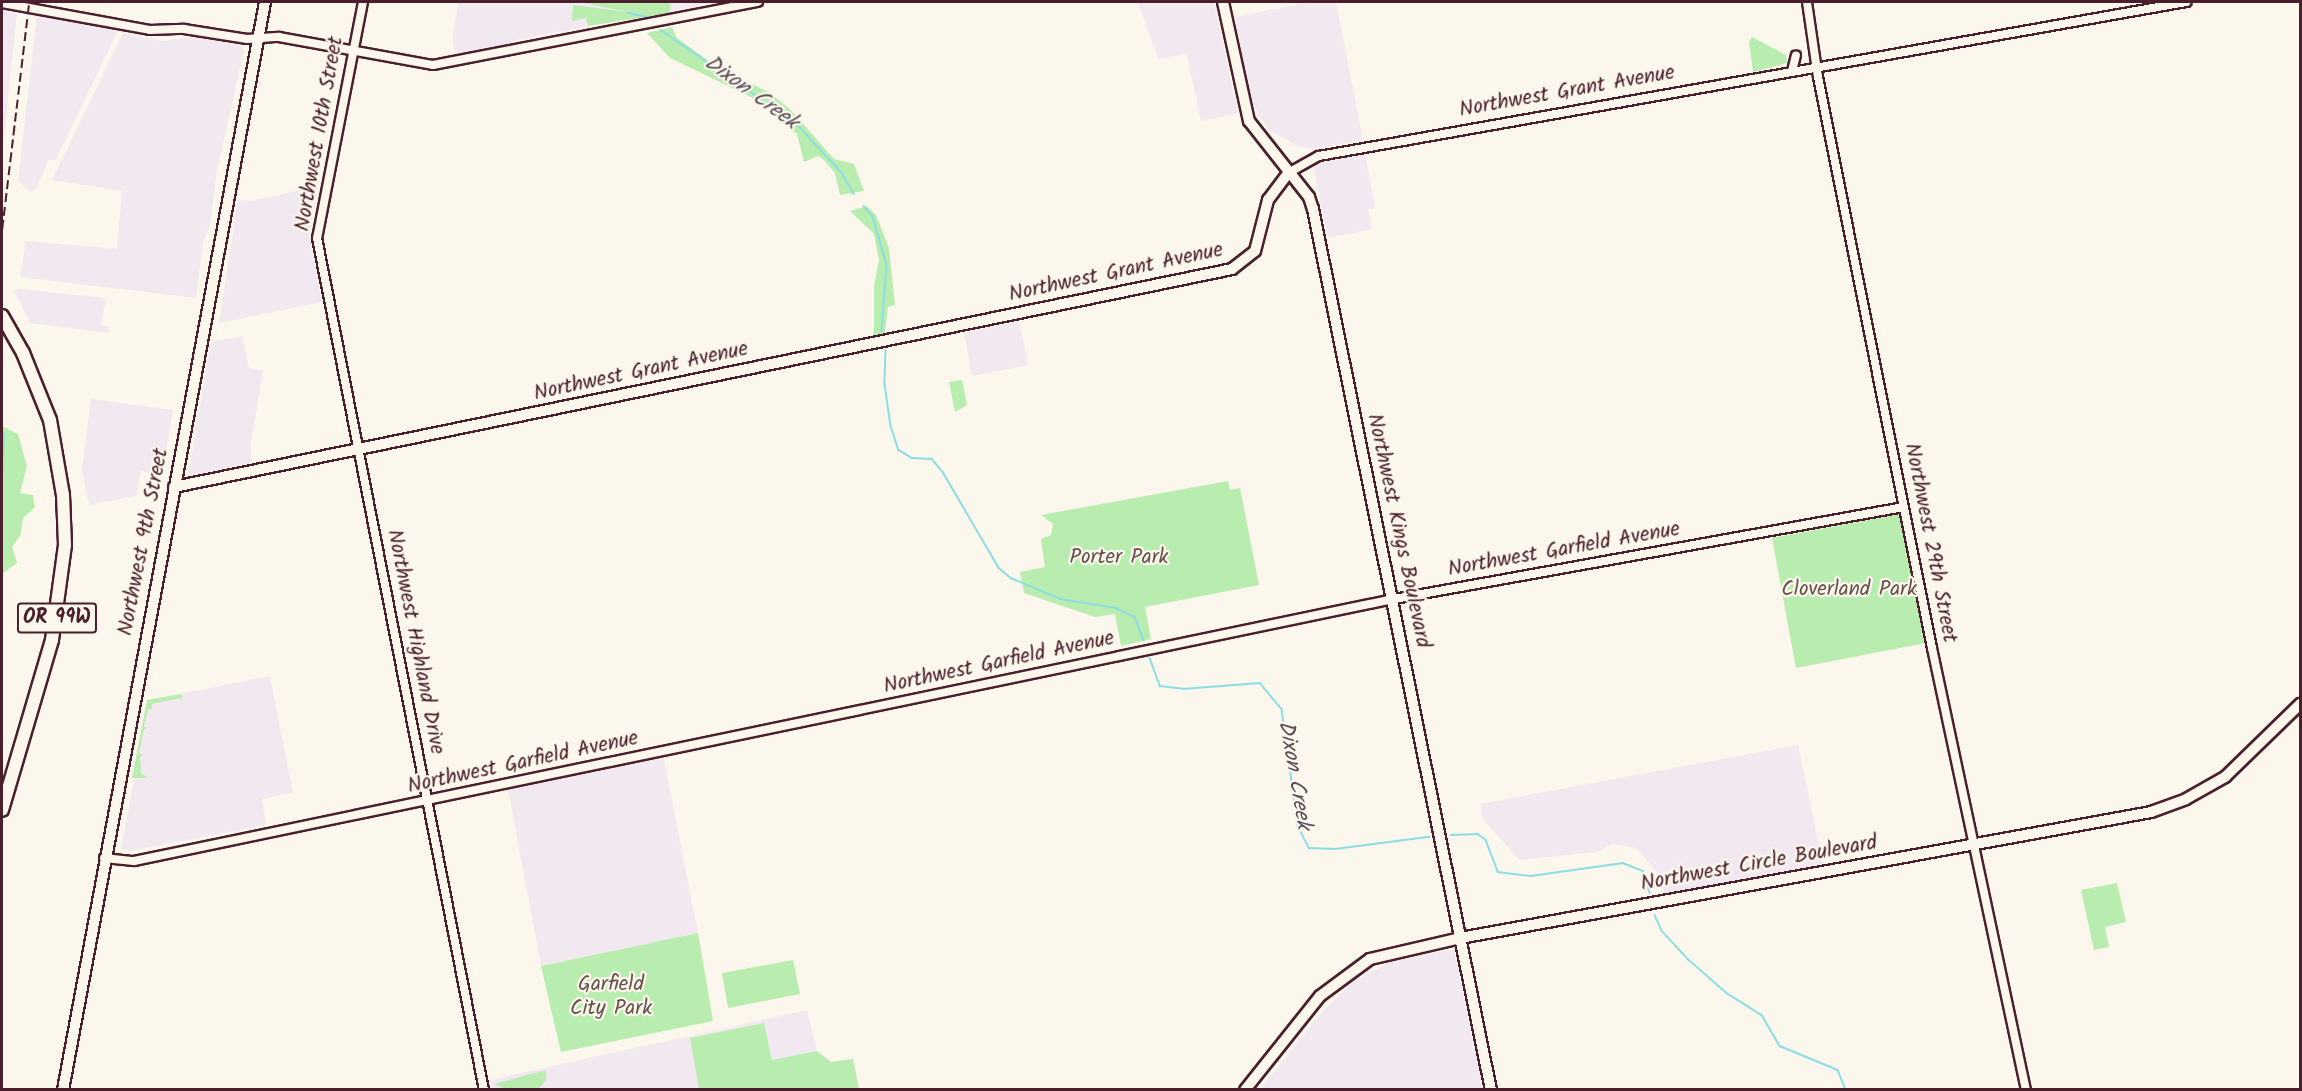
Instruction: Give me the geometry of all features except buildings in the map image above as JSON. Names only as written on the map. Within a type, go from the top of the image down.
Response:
[{"type":"highway","name":"OR 99W","points":[[2,316],[50,420],[63,495],[65,544],[52,640],[2,810]]},
{"type":"main road","name":"Northwest 9th Street","points":[[63,1089],[104,858],[265,2]]},
{"type":"main road","name":"Northwest Kings Boulevard","points":[[1223,2],[1249,121],[1309,197],[1313,209],[1394,599],[1491,1089]]},
{"type":"main road","name":"Northwest Grant Avenue","points":[[174,487],[1232,269],[1255,251],[1268,200],[1288,173]]},
{"type":"main road","name":"Northwest Circle Boulevard","points":[[1245,1089],[1320,996],[1360,964],[1394,951],[2135,816],[2186,799],[2235,769],[2301,704]]},
{"type":"street","name":"Northwest 10th Street","points":[[360,449],[317,236],[363,2]]},
{"type":"street","points":[[2,3],[150,30],[184,29],[247,39],[279,37],[448,65],[758,2]]},
{"type":"street","name":"Northwest 29th Street","points":[[1807,2],[1816,67],[1904,507],[1973,846],[2026,1089]]},
{"type":"street","name":"Northwest Grant Avenue","points":[[1288,173],[1319,156],[2186,2]]},
{"type":"street","points":[[1792,71],[1796,55]]},
{"type":"street","name":"Northwest Highland Drive","points":[[360,449],[484,1089]]},
{"type":"street","name":"Northwest Garfield Avenue","points":[[104,858],[134,861],[1394,599],[1904,507]]},
{"type":"shaded area","points":[[458,2],[715,2],[516,40],[508,46],[462,54],[454,49],[452,42]]},
{"type":"shaded area","points":[[1138,2],[1214,2],[1238,113],[1201,121],[1187,54],[1158,59]]},
{"type":"shaded area","points":[[1310,2],[1336,2],[1363,140],[1313,149],[1297,146],[1268,129],[1251,102],[1235,17]]},
{"type":"shaded area","points":[[2,10],[17,13],[2,155]]},
{"type":"shaded area","points":[[37,15],[118,30],[56,160],[48,160],[37,188],[30,192],[18,181]]},
{"type":"shaded area","points":[[123,33],[162,41],[192,37],[241,46],[244,50],[217,171],[210,225],[203,243],[196,298],[20,277],[26,241],[117,249],[122,191],[52,180]]},
{"type":"shaded area","points":[[1365,154],[1375,208],[1368,209],[1372,229],[1328,238],[1313,165]]},
{"type":"shaded area","points":[[318,186],[309,235],[322,302],[219,323],[238,200],[252,201]]},
{"type":"shaded area","points":[[20,289],[106,298],[101,325],[109,327],[108,333],[30,323],[14,291]]},
{"type":"shaded area","points":[[1019,321],[1028,365],[972,376],[964,333]]},
{"type":"shaded area","points":[[242,336],[249,368],[263,371],[251,443],[252,463],[188,476],[211,342]]},
{"type":"shaded area","points":[[91,399],[173,410],[162,475],[141,471],[136,496],[89,505],[82,470]]},
{"type":"shaded area","points":[[270,676],[293,792],[262,799],[266,825],[130,851],[121,849],[149,700]]},
{"type":"shaded area","points":[[1798,745],[1823,864],[1665,894],[1658,873],[1636,848],[1614,844],[1596,852],[1519,860],[1483,819],[1480,804]]},
{"type":"shaded area","points":[[663,756],[698,933],[541,966],[508,789]]},
{"type":"shaded area","points":[[1454,949],[1483,1089],[1260,1089],[1319,1015],[1354,981],[1390,962]]},
{"type":"shaded area","points":[[807,1010],[817,1051],[831,1062],[853,1059],[859,1089],[492,1090],[490,1080]]},
{"type":"green space","points":[[579,2],[666,2],[671,5],[669,13],[588,26],[586,18],[572,21],[573,5],[629,12]]},
{"type":"green space","points":[[672,27],[677,38],[710,62],[770,93],[791,110],[834,159],[854,164],[864,191],[840,195],[835,173],[824,160],[818,156],[804,162],[797,134],[753,98],[670,58],[647,33]]},
{"type":"green space","points":[[1752,37],[1786,55],[1787,63],[1753,72],[1749,42]]},
{"type":"green space","points":[[867,206],[876,215],[889,248],[895,305],[888,307],[885,333],[874,336],[874,287],[879,260],[874,234],[850,211]]},
{"type":"green space","points":[[962,380],[967,405],[955,412],[949,382]]},
{"type":"green space","points":[[2,426],[18,434],[27,466],[20,493],[33,495],[35,507],[23,518],[21,534],[12,547],[17,563],[2,574]]},
{"type":"green space","name":"Porter Park","points":[[1228,481],[1230,490],[1240,488],[1259,585],[1145,607],[1151,639],[1121,646],[1115,614],[1095,617],[1024,593],[1020,572],[1045,567],[1041,539],[1051,535],[1053,524],[1041,515]]},
{"type":"green space","name":"Cloverland Park","points":[[1900,514],[1926,643],[1796,668],[1772,538]]},
{"type":"green space","points":[[181,694],[183,702],[180,698],[152,704],[152,709],[148,709],[144,727],[148,728],[144,729],[139,753],[144,755],[140,756],[141,773],[148,778],[132,778],[147,700]]},
{"type":"green space","points":[[2117,883],[2126,922],[2105,927],[2109,947],[2094,950],[2081,890]]},
{"type":"green space","name":"Garfield City Park","points":[[698,933],[713,1021],[561,1052],[541,966]]},
{"type":"green space","points":[[793,960],[800,994],[728,1008],[722,973]]},
{"type":"green space","points":[[764,1023],[772,1060],[817,1051],[831,1062],[853,1059],[859,1089],[699,1089],[690,1038]]},
{"type":"green space","points":[[546,1070],[546,1080],[539,1089],[505,1089],[494,1084]]},
{"type":"waterway","name":"Dixon Creek","points":[[628,13],[647,17]]},
{"type":"waterway","name":"Dixon Creek","points":[[661,30],[796,123],[842,173],[854,194]]},
{"type":"waterway","name":"Dixon Creek","points":[[864,206],[873,217],[887,265],[882,331]]},
{"type":"waterway","name":"Dixon Creek","points":[[886,350],[885,384],[891,426],[899,450],[912,458],[932,459],[943,472],[999,568],[1011,578],[1061,599],[1116,608],[1135,617],[1144,640]]},
{"type":"waterway","points":[[2,478],[4,433]]},
{"type":"waterway","name":"Dixon Creek","points":[[1150,658],[1160,686],[1183,689],[1260,683],[1282,709],[1298,826],[1309,848],[1335,849],[1429,837]]},
{"type":"waterway","name":"Dixon Creek","points":[[1451,835],[1478,834],[1486,840],[1498,872],[1531,876],[1623,863],[1643,871],[1650,893]]},
{"type":"waterway","name":"Dixon Creek","points":[[1655,915],[1662,931],[1688,959],[1728,994],[1762,1015],[1780,1046],[1838,1070],[1846,1090]]},
{"type":"railway","points":[[2,229],[29,2]]}]
